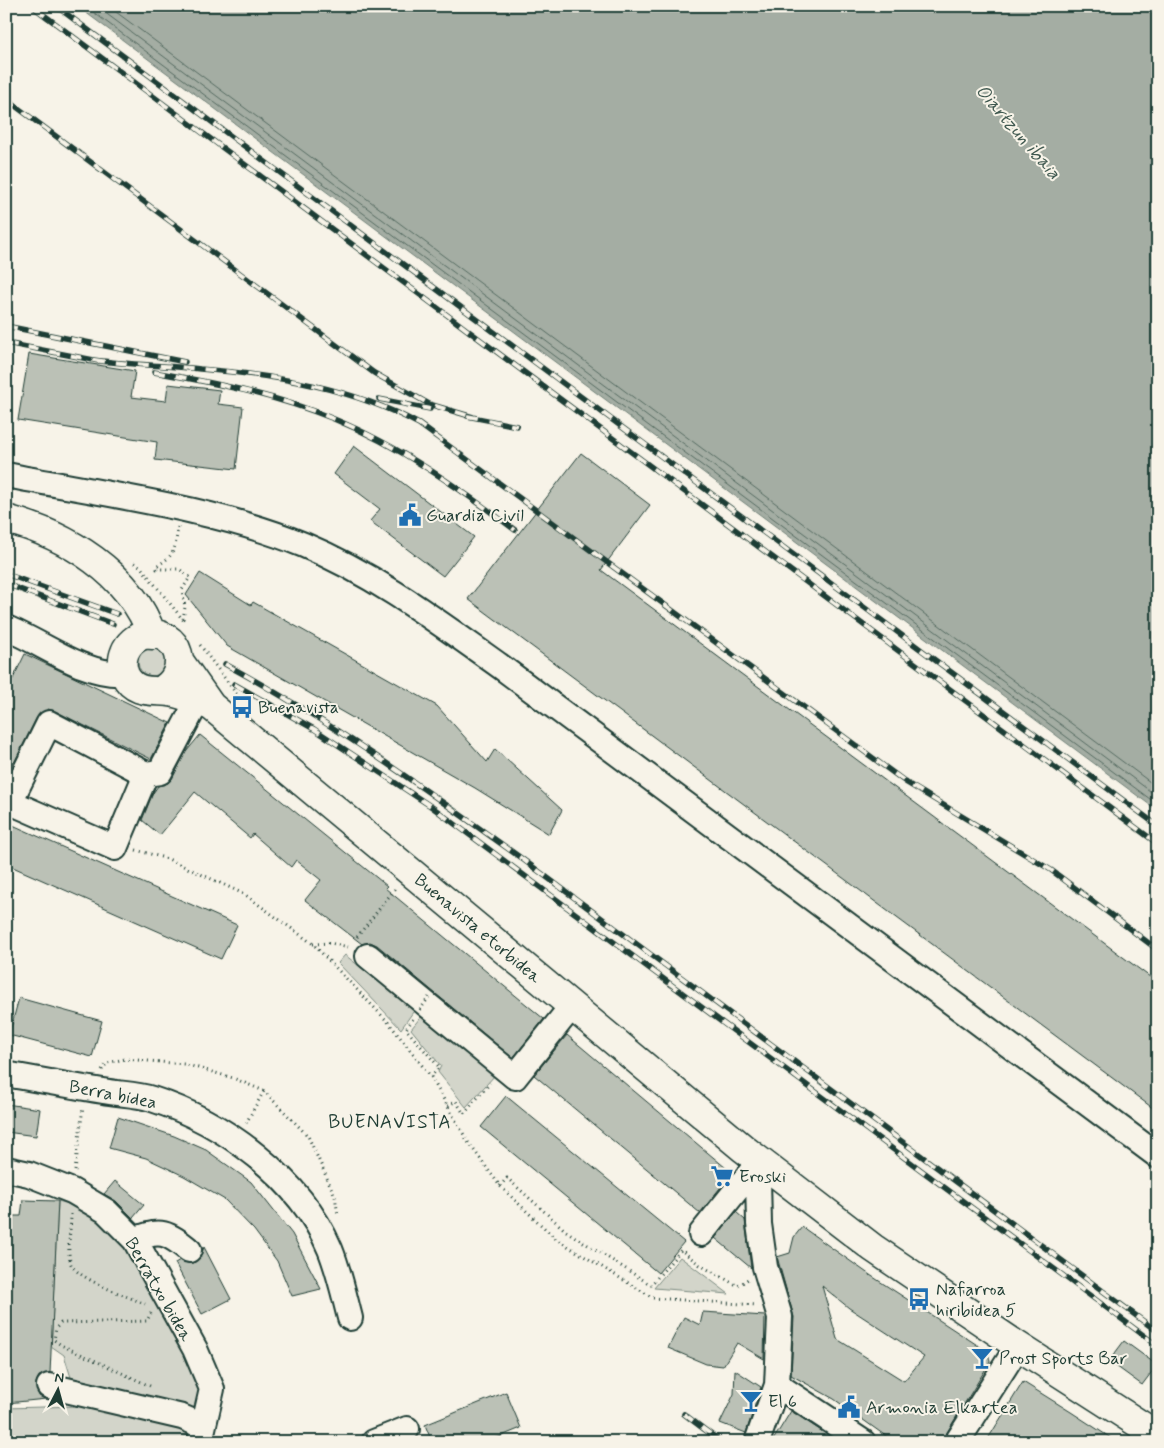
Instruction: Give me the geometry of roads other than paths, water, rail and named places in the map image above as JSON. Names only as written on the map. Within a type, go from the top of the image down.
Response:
[{"type":"main road","points":[[6,519],[45,532],[62,541],[109,572],[135,599],[152,635],[144,635],[130,643],[123,657],[124,673]]},
{"type":"main road","name":"Buenavista etorbidea","points":[[152,635],[168,640],[174,646],[180,662],[205,703],[572,1006],[750,1158],[873,1248],[1018,1346],[1158,1436]]},
{"type":"main road","points":[[160,691],[175,680],[180,662]]},
{"type":"main road","name":"Buenavista etorbidea","points":[[124,673],[134,687],[151,692],[160,691],[205,703]]},
{"type":"street","points":[[6,475],[182,509],[250,527],[304,545],[370,578],[409,602],[500,666],[1158,1156]]},
{"type":"street","points":[[6,628],[94,670],[113,674],[124,673]]},
{"type":"street","points":[[146,774],[115,848],[10,802],[49,724],[146,774],[160,772],[205,703]]},
{"type":"street","points":[[368,956],[515,1077],[572,1006]]},
{"type":"street","name":"Berra bidea","points":[[6,1074],[151,1099],[202,1120],[235,1141],[274,1170],[317,1224],[330,1248],[350,1318]]},
{"type":"street","points":[[701,1234],[750,1158]]},
{"type":"street","points":[[750,1158],[758,1178],[759,1224],[765,1267],[778,1306],[780,1326],[777,1385],[757,1442]]},
{"type":"street","name":"Berratxo bidea","points":[[6,1169],[29,1174],[72,1191],[106,1211],[135,1240],[195,1349],[212,1389],[201,1434]]},
{"type":"street","points":[[135,1240],[151,1232],[171,1235],[189,1250]]},
{"type":"street","points":[[956,1442],[1018,1346]]},
{"type":"street","points":[[777,1385],[863,1442]]},
{"type":"street","points":[[49,1386],[182,1417],[201,1434]]},
{"type":"street","points":[[374,1442],[407,1430]]},
{"type":"water","name":"Oiartzun ibaia","points":[[77,6],[1158,6],[1158,811]]},
{"type":"railway","points":[[56,6],[1158,826]]},
{"type":"railway","points":[[36,9],[1158,844]]},
{"type":"railway","points":[[6,99],[374,373],[429,404],[473,417]]},
{"type":"railway","points":[[6,326],[185,362]]},
{"type":"railway","points":[[6,343],[99,361]]},
{"type":"railway","points":[[94,360],[257,375],[313,385],[367,401],[419,424],[907,783],[1051,870],[1158,950]]},
{"type":"railway","points":[[154,372],[268,396],[334,419],[406,455],[451,484],[515,530]]},
{"type":"railway","points":[[379,399],[430,409]]},
{"type":"railway","points":[[467,416],[517,426]]},
{"type":"railway","points":[[6,574],[117,614]]},
{"type":"railway","points":[[6,584],[113,624]]},
{"type":"railway","points":[[225,664],[302,708],[413,781],[485,832],[1158,1332]]},
{"type":"railway","points":[[234,684],[314,729],[432,807],[1158,1346]]},
{"type":"railway","points":[[684,1414],[721,1442]]},
{"type":"place","name":"Guardia Civil","points":[[410,515]]},
{"type":"place","name":"Buenavista","points":[[242,707]]},
{"type":"place","name":"Eroski","points":[[722,1176]]},
{"type":"place","name":"Nafarroa hiribidea 5","points":[[919,1299]]},
{"type":"place","name":"Prost Sports Bar","points":[[982,1358]]},
{"type":"place","name":"El 6","points":[[751,1401]]},
{"type":"place","name":"Armonia Elkartea","points":[[849,1407]]},
{"type":"district","name":"BUENAVISTA","points":[[390,1121]]}]
